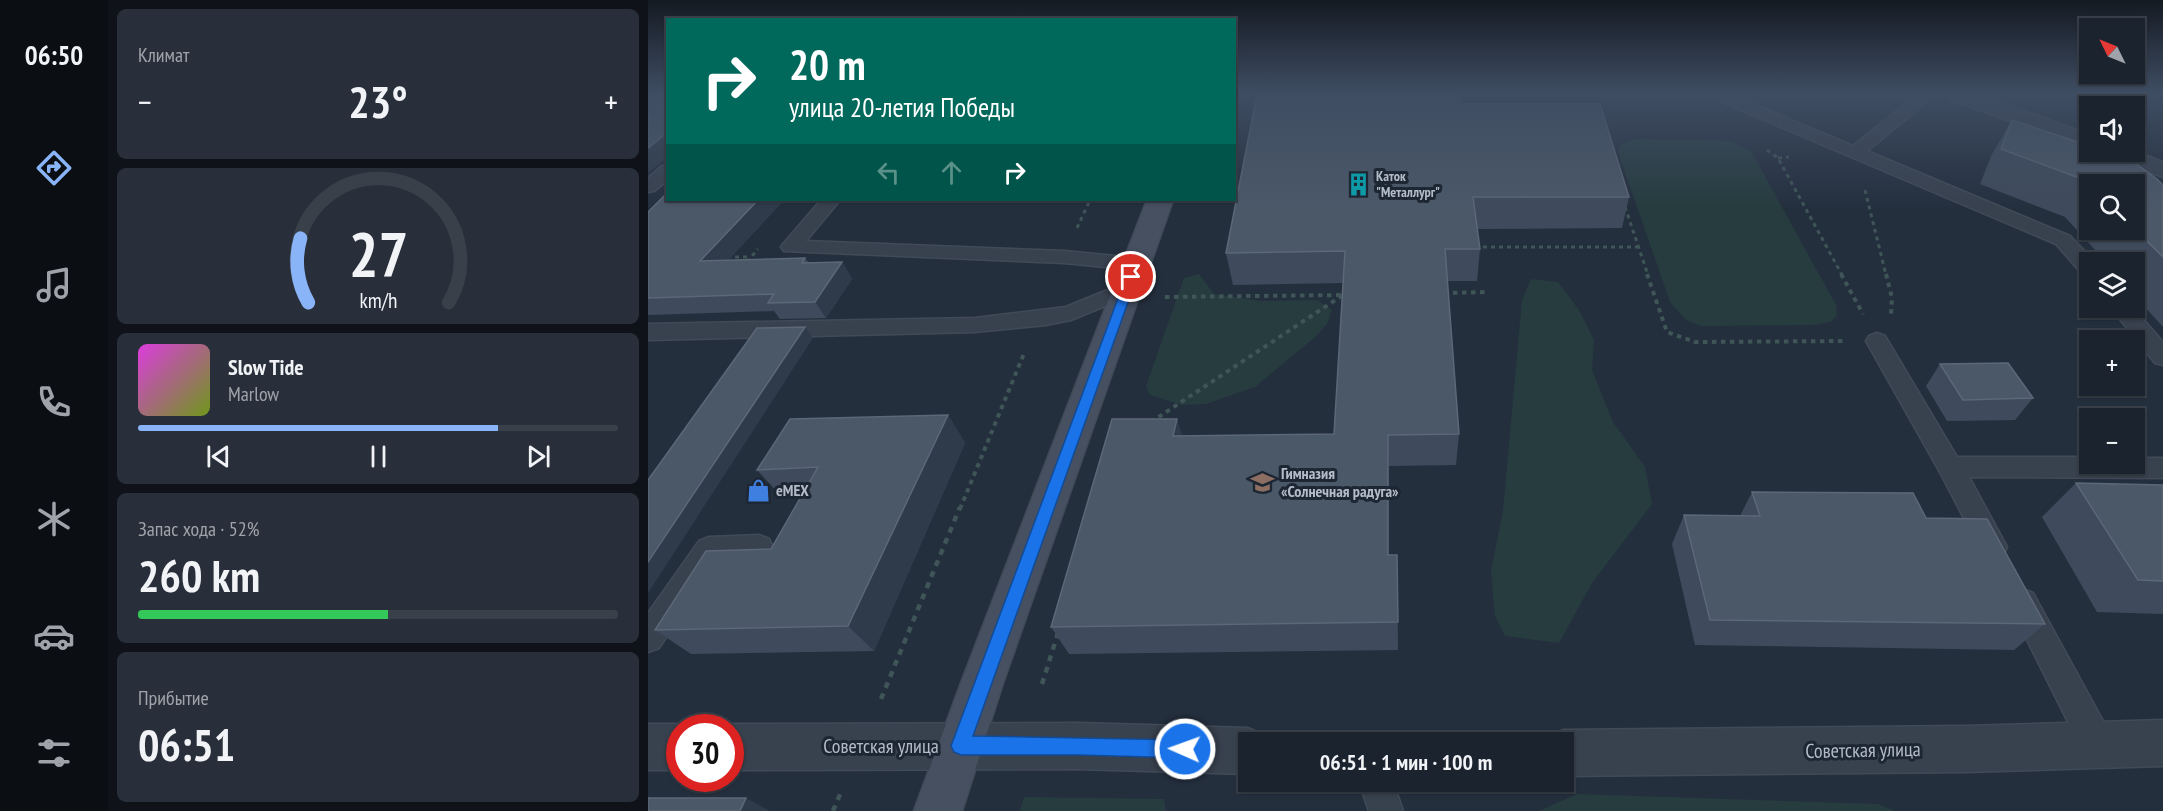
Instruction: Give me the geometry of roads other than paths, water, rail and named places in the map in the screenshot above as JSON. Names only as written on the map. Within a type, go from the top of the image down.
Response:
[{"type":"street","points":[[2060,132],[2079,139]]},
{"type":"street","points":[[2141,162],[2163,170]]},
{"type":"street","points":[[938,811],[990,660],[1160,201]]},
{"type":"street","name":"Советская улица","points":[[1574,753],[2098,746],[2163,743]]},
{"type":"street","name":"Советская улица","points":[[744,747],[1079,746],[1238,751]]},
{"type":"street","points":[[648,747],[666,747]]},
{"type":"lane","points":[[1807,132],[2063,240],[2079,258]]},
{"type":"lane","points":[[1856,152],[1881,132]]},
{"type":"lane","points":[[648,187],[666,172]]},
{"type":"lane","points":[[830,201],[791,247],[1064,257],[1131,277]]},
{"type":"lane","points":[[648,332],[975,325],[1039,319],[1071,313],[1131,277]]},
{"type":"lane","points":[[2130,318],[2163,357]]},
{"type":"lane","points":[[1877,341],[1950,467],[2098,746]]},
{"type":"lane","points":[[1950,467],[2163,468]]},
{"type":"lane","points":[[648,638],[709,549],[759,547]]},
{"type":"lane","points":[[1379,792],[1386,811]]},
{"type":"place","name":"Каток \"Металлург\"","points":[[1358,184]]},
{"type":"place","name":"Гимназия «Солнечная радуга»","points":[[1263,482]]},
{"type":"place","name":"eMEX","points":[[758,490]]}]
